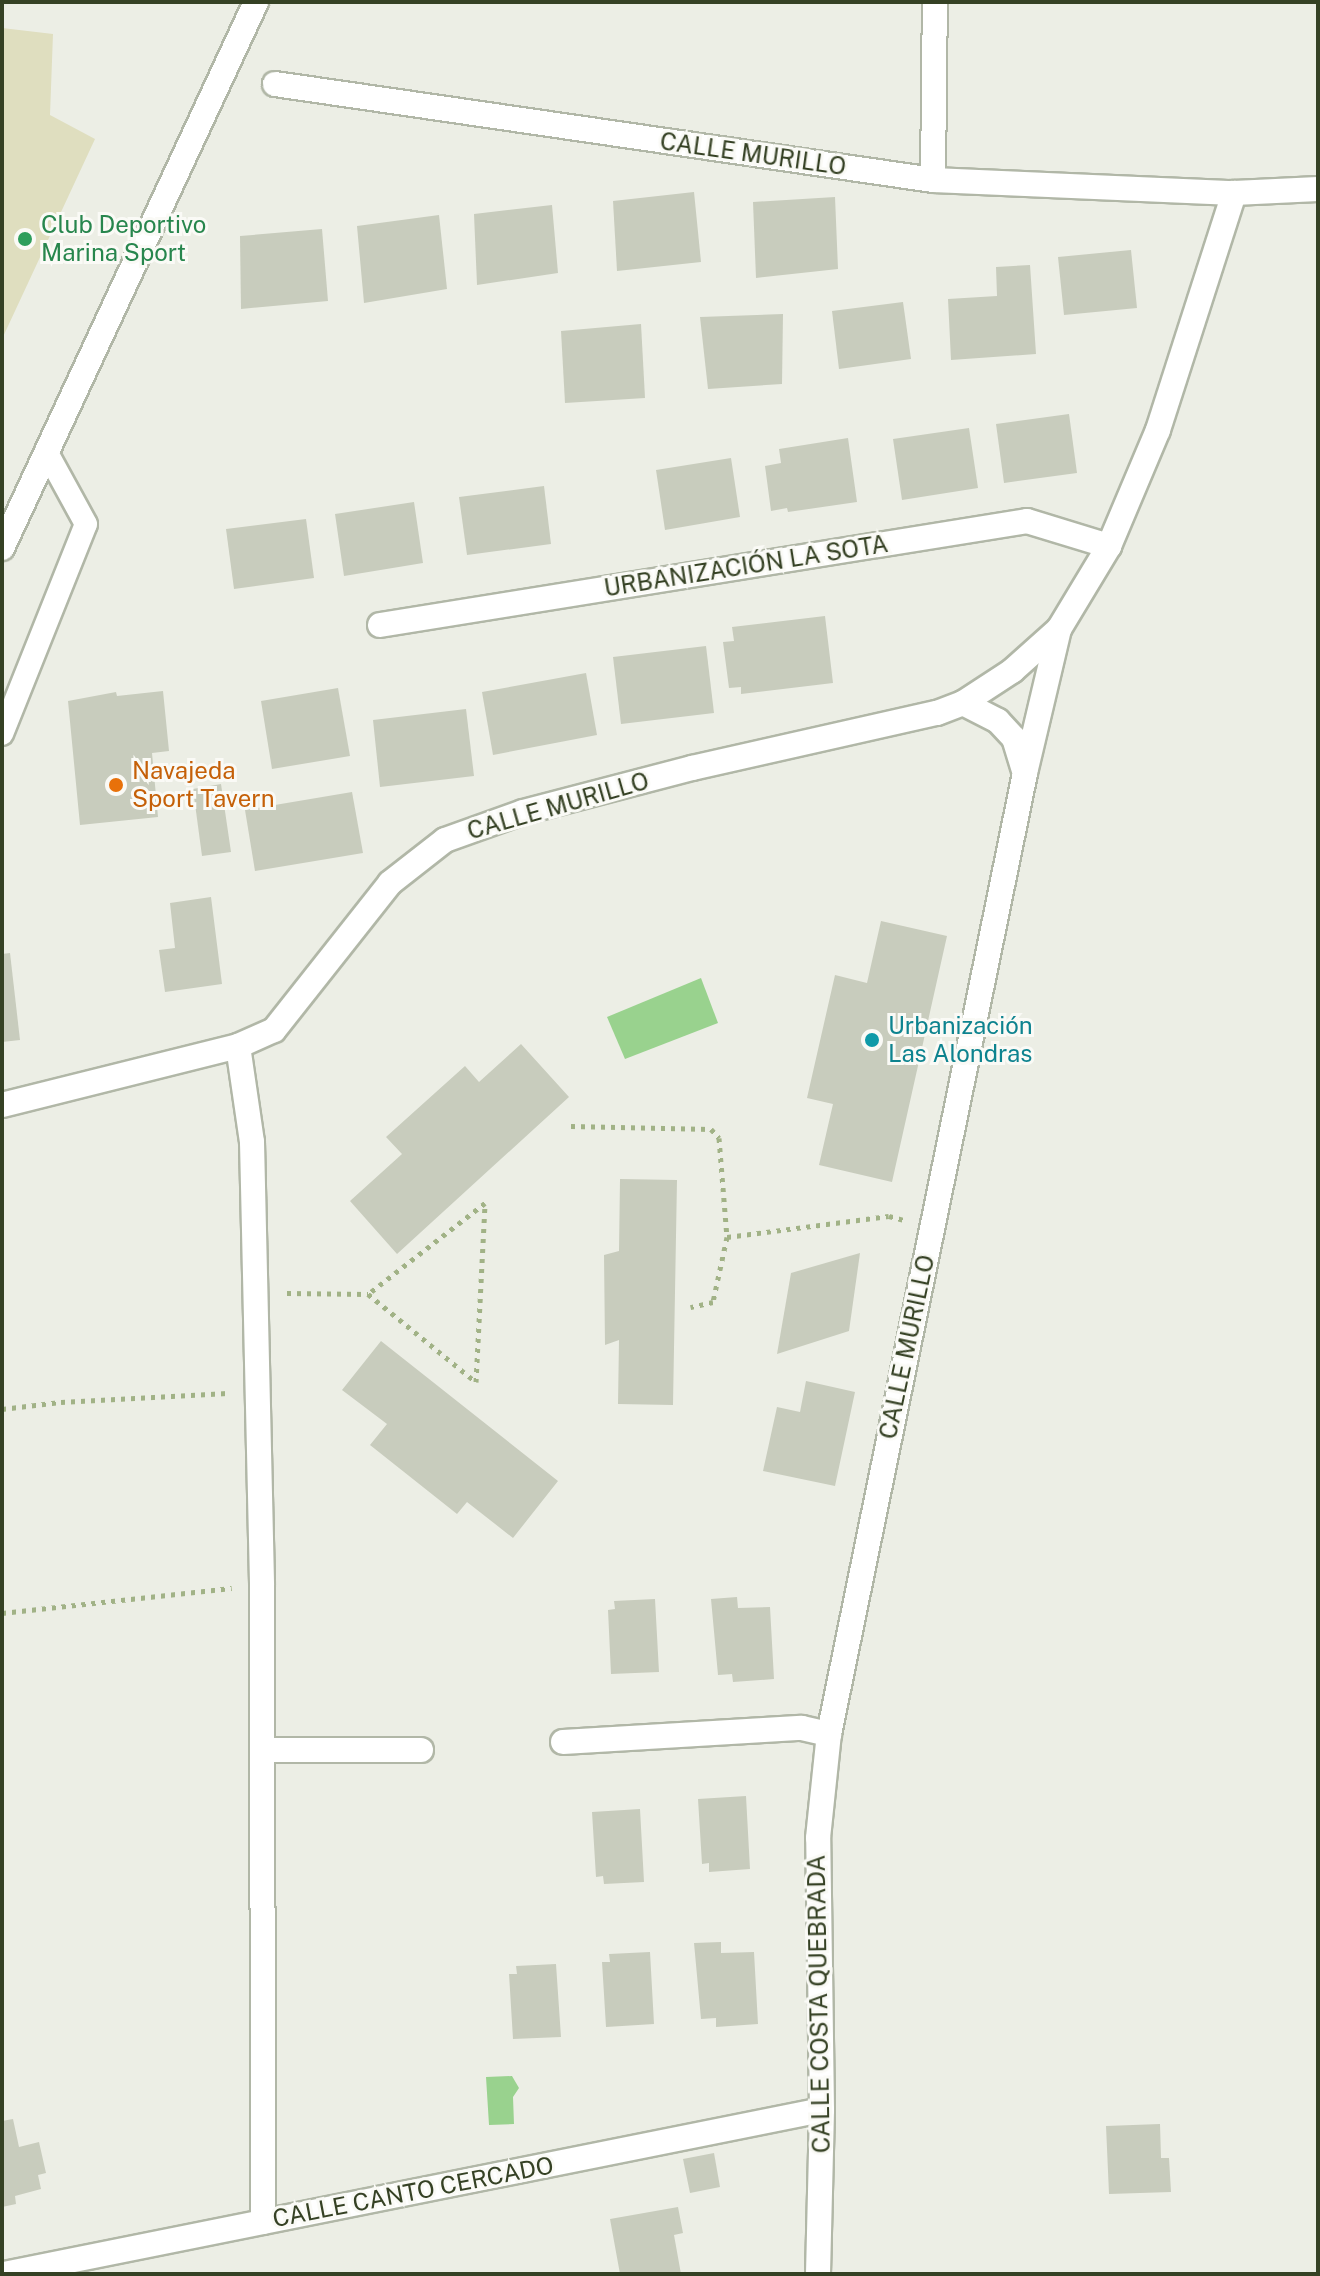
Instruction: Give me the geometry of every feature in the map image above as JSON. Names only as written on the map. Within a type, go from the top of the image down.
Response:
[{"type":"street","points":[[2,548],[256,2]]},
{"type":"street","points":[[933,180],[935,2]]},
{"type":"street","name":"CALLE MURILLO","points":[[275,84],[933,180],[1234,193],[1317,182]]},
{"type":"street","name":"CALLE MURILLO","points":[[2,1105],[238,1046],[274,1030],[390,883],[445,840],[554,804],[692,768],[909,722],[963,703],[1012,671],[1059,629],[1109,546],[1158,430],[1234,193]]},
{"type":"street","name":"URBANIZACIÓN LA SOTA","points":[[380,625],[1027,521],[1109,546]]},
{"type":"street","name":"CALLE MURILLO","points":[[867,1546],[1025,773],[1059,629]]},
{"type":"street","points":[[963,703],[998,721],[1014,738],[1025,773]]},
{"type":"street","points":[[238,1046],[252,1142],[256,1293],[262,1585],[263,2222]]},
{"type":"street","name":"CALLE COSTA QUEBRADA","points":[[818,2274],[822,2110],[818,1838],[829,1734],[867,1546]]},
{"type":"street","points":[[563,1742],[802,1728],[829,1734]]},
{"type":"street","points":[[263,1750],[421,1750]]},
{"type":"street","name":"CALLE CANTO CERCADO","points":[[4,2274],[822,2110]]},
{"type":"lane","points":[[2,734],[86,524],[46,451]]},
{"type":"path","points":[[571,1126],[711,1129],[719,1138],[727,1237],[713,1302],[691,1307]]},
{"type":"path","points":[[256,1293],[368,1294],[485,1203],[476,1382],[368,1294]]},
{"type":"path","points":[[727,1237],[889,1216],[932,1227]]},
{"type":"path","points":[[2,1409],[61,1402],[258,1392]]},
{"type":"path","points":[[2,1613],[262,1585]]},
{"type":"shaded area","name":"Club Deportivo Marina Sport","points":[[2,28],[53,34],[50,115],[95,139],[2,339]]},
{"type":"shaded area","points":[[701,978],[718,1023],[625,1059],[607,1017]]},
{"type":"shaded area","points":[[512,2076],[519,2088],[513,2097],[514,2124],[489,2125],[486,2077]]},
{"type":"building","points":[[694,192],[701,262],[617,271],[613,201]]},
{"type":"building","points":[[835,197],[838,269],[756,278],[753,202]]},
{"type":"building","points":[[552,205],[558,273],[477,285],[474,214]]},
{"type":"building","points":[[439,215],[447,289],[364,303],[357,226]]},
{"type":"building","points":[[322,229],[328,301],[241,309],[240,236]]},
{"type":"building","points":[[1131,250],[1137,308],[1064,315],[1058,257]]},
{"type":"building","points":[[1030,265],[1036,354],[951,360],[948,299],[997,296],[996,267]]},
{"type":"building","points":[[903,302],[911,359],[839,369],[832,311]]},
{"type":"building","points":[[783,314],[782,384],[708,389],[700,317]]},
{"type":"building","points":[[641,324],[645,398],[565,403],[561,331]]},
{"type":"building","points":[[1069,414],[1077,473],[1004,483],[996,424]]},
{"type":"building","points":[[969,428],[978,488],[902,500],[893,439]]},
{"type":"building","points":[[848,438],[857,502],[788,512],[787,508],[771,511],[765,466],[781,463],[779,449]]},
{"type":"building","points":[[731,458],[740,517],[665,530],[656,470]]},
{"type":"building","points":[[544,486],[551,544],[467,555],[459,497]]},
{"type":"building","points":[[414,502],[423,563],[344,576],[335,514]]},
{"type":"building","points":[[306,519],[314,578],[234,589],[226,529]]},
{"type":"building","points":[[825,616],[833,683],[741,694],[741,687],[729,688],[723,642],[734,641],[732,627]]},
{"type":"building","points":[[706,646],[714,713],[621,724],[613,657]]},
{"type":"building","points":[[586,673],[597,735],[493,755],[482,692]]},
{"type":"building","points":[[338,688],[350,756],[272,769],[261,701]]},
{"type":"building","name":"Navajeda Sport Tavern","points":[[163,691],[169,751],[152,753],[158,817],[80,825],[68,701],[116,692],[117,696]]},
{"type":"building","points":[[466,709],[474,776],[380,787],[373,720]]},
{"type":"building","points":[[221,784],[231,852],[202,856],[193,789]]},
{"type":"building","points":[[352,792],[363,853],[255,871],[245,810]]},
{"type":"building","points":[[211,897],[222,984],[165,992],[159,950],[175,948],[170,903]]},
{"type":"building","name":"Urbanización Las Alondras","points":[[881,921],[947,936],[892,1182],[819,1165],[833,1104],[807,1098],[835,975],[867,983]]},
{"type":"building","points":[[10,953],[20,1040],[2,1042],[2,954]]},
{"type":"building","points":[[521,1044],[569,1097],[397,1254],[350,1201],[402,1154],[386,1137],[465,1066],[479,1082]]},
{"type":"building","points":[[620,1179],[677,1180],[673,1405],[618,1404],[619,1340],[605,1345],[604,1255],[619,1251]]},
{"type":"building","points":[[860,1253],[849,1331],[777,1354],[791,1273]]},
{"type":"building","points":[[381,1341],[558,1481],[513,1538],[467,1502],[457,1514],[370,1445],[387,1424],[342,1390]]},
{"type":"building","points":[[806,1381],[855,1392],[835,1486],[763,1471],[777,1407],[800,1412]]},
{"type":"building","points":[[737,1597],[738,1608],[770,1607],[774,1679],[733,1682],[732,1674],[718,1675],[711,1599]]},
{"type":"building","points":[[655,1599],[659,1672],[611,1674],[608,1610],[615,1609],[614,1601]]},
{"type":"building","points":[[746,1796],[750,1869],[709,1872],[709,1863],[702,1864],[698,1799]]},
{"type":"building","points":[[640,1809],[644,1882],[604,1884],[603,1876],[596,1877],[592,1812]]},
{"type":"building","points":[[721,1942],[721,1953],[754,1952],[758,2024],[716,2027],[716,2018],[701,2019],[694,1943]]},
{"type":"building","points":[[650,1952],[654,2024],[606,2027],[602,1962],[610,1962],[609,1954]]},
{"type":"building","points":[[556,1964],[561,2037],[513,2039],[509,1974],[517,1974],[516,1966]]},
{"type":"building","points":[[13,2119],[19,2147],[39,2142],[46,2173],[38,2175],[41,2189],[15,2196],[16,2204],[2,2207],[2,2121]]},
{"type":"building","points":[[1160,2124],[1161,2158],[1169,2158],[1171,2192],[1109,2194],[1106,2126]]},
{"type":"building","points":[[714,2153],[720,2187],[690,2193],[683,2159]]},
{"type":"building","points":[[678,2207],[683,2233],[674,2235],[681,2274],[620,2274],[610,2219]]},
{"type":"place","name":"Club Deportivo Marina Sport","points":[[25,239]]},
{"type":"place","name":"Navajeda Sport Tavern","points":[[116,785]]},
{"type":"place","name":"Urbanización Las Alondras","points":[[872,1040]]}]
